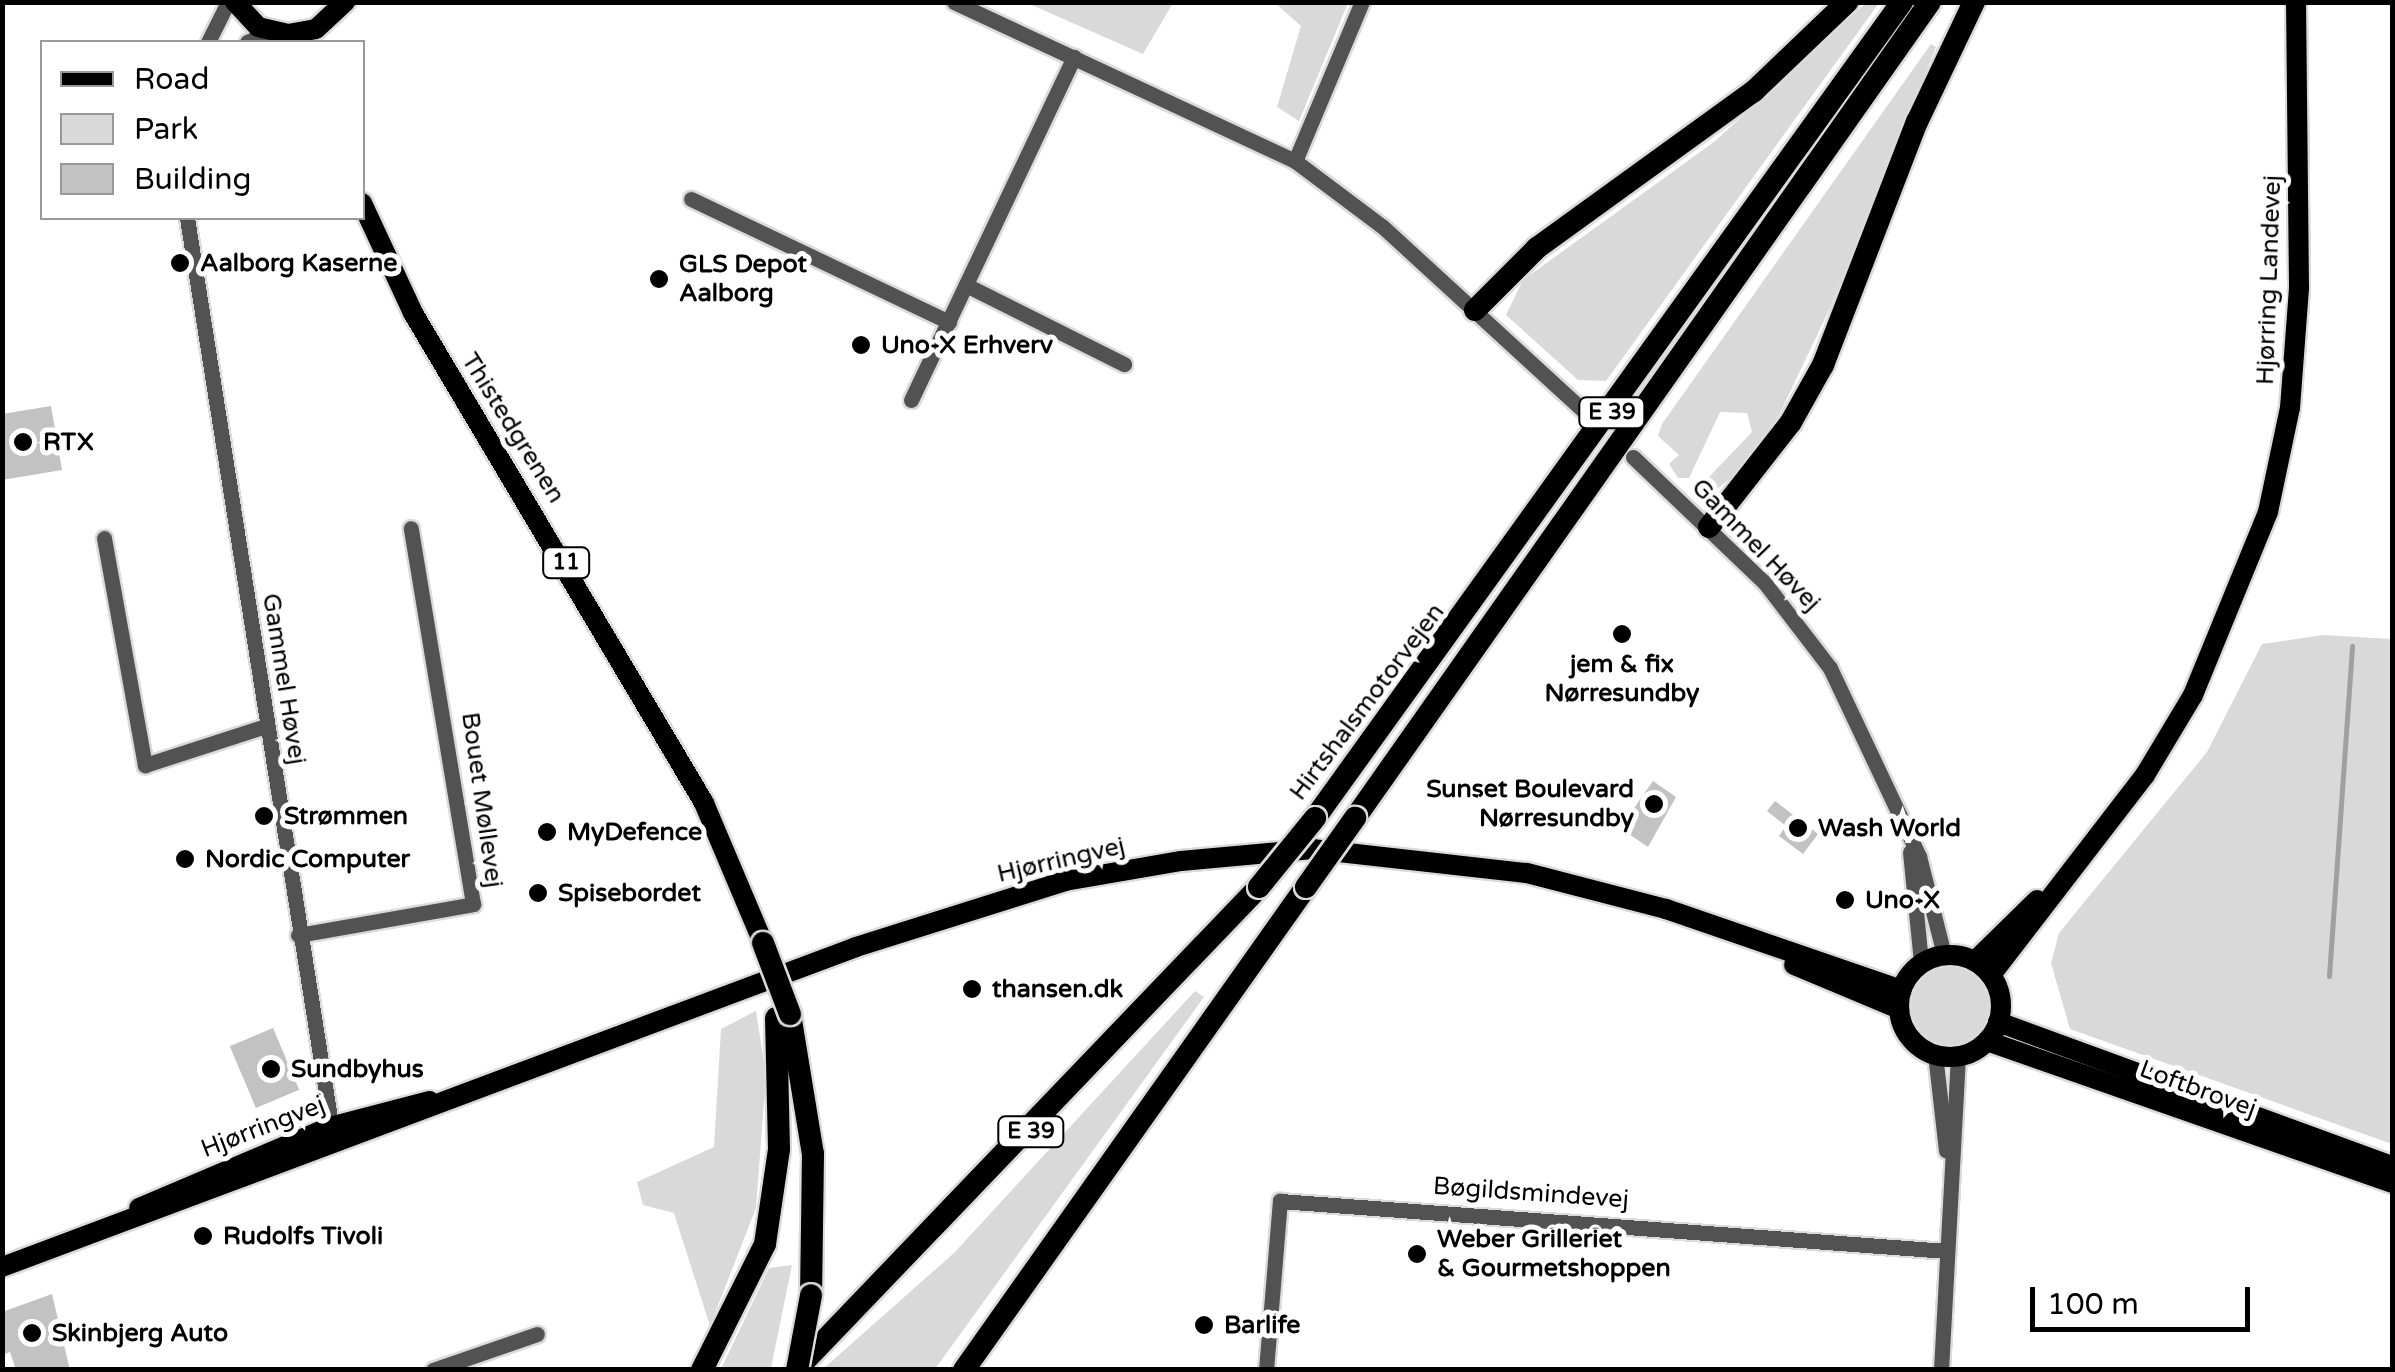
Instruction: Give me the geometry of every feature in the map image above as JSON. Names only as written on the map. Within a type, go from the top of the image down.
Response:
[{"type":"highway","points":[[1475,310],[1537,248],[1754,90],[1847,2]]},
{"type":"highway","name":"Hirtshalsmotorvejen","points":[[797,1370],[1167,991],[1315,818],[1902,2]]},
{"type":"highway","name":"E 39","points":[[964,1370],[1930,2]]},
{"type":"highway","points":[[1709,527],[1792,422],[1822,365],[1917,122],[1974,2]]},
{"type":"highway","name":"11","points":[[760,936],[783,1016],[813,1154],[810,1295],[797,1370]]},
{"type":"highway","name":"11","points":[[702,1370],[766,1244],[779,1149],[783,1016]]},
{"type":"main road","points":[[231,2],[285,36],[316,29],[341,8]]},
{"type":"main road","name":"Hjørring Landevej","points":[[1983,968],[2076,865],[2193,695],[2268,512],[2290,408],[2298,287],[2296,2]]},
{"type":"main road","points":[[333,40],[341,8]]},
{"type":"main road","name":"Thistedgrenen","points":[[365,210],[412,313],[704,803],[760,936]]},
{"type":"main road","name":"Hjørringvej","points":[[2,1266],[333,1137],[451,1098],[986,903],[1181,860],[1312,849],[1441,859],[1586,886],[1706,924],[1900,1000]]},
{"type":"main road","points":[[1944,955],[1983,968],[1993,1031],[1958,1056],[1935,1054],[1910,1037],[1900,1000],[1922,964],[1944,955]]},
{"type":"main road","name":"Loftbrovej","points":[[1993,1031],[2392,1166]]},
{"type":"main road","name":"Loftbrovej","points":[[1993,1031],[2392,1183]]},
{"type":"street","points":[[209,40],[231,2]]},
{"type":"street","points":[[954,2],[1295,162],[1475,310],[1589,416]]},
{"type":"street","points":[[1295,162],[1362,2]]},
{"type":"street","points":[[260,40],[285,36]]},
{"type":"street","points":[[912,400],[1074,57]]},
{"type":"street","points":[[691,199],[948,322]]},
{"type":"street","name":"Gammel Høvej","points":[[188,220],[298,935],[333,1137]]},
{"type":"street","points":[[966,285],[1124,364]]},
{"type":"street","name":"Gammel Høvej","points":[[1633,456],[1780,600],[1830,668],[1909,838],[1944,955]]},
{"type":"street","name":"Bouet Møllevej","points":[[298,935],[473,904],[410,528]]},
{"type":"street","points":[[104,538],[144,765],[266,726]]},
{"type":"street","name":"Gammel Høvej","points":[[1909,838],[1922,964]]},
{"type":"street","points":[[1935,1054],[1950,1178]]},
{"type":"street","points":[[1941,1370],[1958,1056]]},
{"type":"street","name":"Bøgildsmindevej","points":[[1266,1370],[1280,1201],[1946,1250]]},
{"type":"street","points":[[434,1370],[537,1334]]},
{"type":"green space","points":[[1027,3],[1173,3],[1143,54]]},
{"type":"green space","points":[[1275,3],[1348,3],[1299,121],[1277,107],[1301,26]]},
{"type":"green space","points":[[1866,3],[1879,3],[1606,381],[1578,380],[1506,315],[1523,280],[1714,142]]},
{"type":"green space","points":[[1931,44],[1936,47],[1830,308],[1781,411],[1752,460],[1709,496],[1701,491],[1709,477],[1752,432],[1747,413],[1720,412],[1689,478],[1678,478],[1669,464],[1679,455],[1658,436],[1662,424]]},
{"type":"green space","points":[[2323,635],[2392,639],[2392,1144],[2070,1029],[2051,963],[2059,933],[2207,752],[2262,644]]},
{"type":"green space","points":[[1951,965],[1966,968],[1979,977],[1988,990],[1988,1020],[1979,1033],[1966,1042],[1951,1045],[1936,1042],[1923,1033],[1914,1020],[1911,1005],[1914,990],[1923,977],[1936,968]]},
{"type":"green space","points":[[1195,991],[1204,997],[935,1369],[823,1369],[954,1253]]},
{"type":"green space","points":[[756,1011],[766,1075],[756,1208],[710,1326],[674,1213],[643,1205],[637,1182],[714,1147],[721,1029]]},
{"type":"green space","points":[[792,1265],[771,1368],[721,1369],[769,1268]]},
{"type":"building","name":"RTX","points":[[51,406],[62,470],[2,480],[2,414]]},
{"type":"building","name":"Sunset Boulevard Nørresundby","points":[[1653,781],[1676,797],[1648,847],[1620,828]]},
{"type":"building","name":"Wash World","points":[[1775,801],[1818,834],[1803,854],[1779,836],[1786,826],[1767,811]]},
{"type":"building","name":"Sundbyhus","points":[[273,1028],[299,1090],[256,1108],[230,1046]]},
{"type":"building","name":"Skinbjerg Auto","points":[[52,1294],[70,1370],[16,1370],[10,1352],[2,1355],[2,1312]]},
{"type":"waterway","points":[[2329,976],[2352,646]]},
{"type":"place","name":"Aalborg Kaserne","points":[[180,263]]},
{"type":"place","name":"GLS Depot Aalborg","points":[[659,279]]},
{"type":"place","name":"Uno-X Erhverv","points":[[861,345]]},
{"type":"place","name":"RTX","points":[[23,442]]},
{"type":"place","name":"jem & fix Nørresundby","points":[[1622,634]]},
{"type":"place","name":"Sunset Boulevard Nørresundby","points":[[1654,804]]},
{"type":"place","name":"Strømmen","points":[[264,816]]},
{"type":"place","name":"Wash World","points":[[1798,828]]},
{"type":"place","name":"MyDefence","points":[[547,832]]},
{"type":"place","name":"Nordic Computer","points":[[185,859]]},
{"type":"place","name":"Spisebordet","points":[[538,893]]},
{"type":"place","name":"Uno-X","points":[[1845,900]]},
{"type":"place","name":"thansen.dk","points":[[972,989]]},
{"type":"place","name":"Sundbyhus","points":[[271,1069]]},
{"type":"place","name":"Rudolfs Tivoli","points":[[203,1236]]},
{"type":"place","name":"Weber Grilleriet & Gourmetshoppen","points":[[1417,1254]]},
{"type":"place","name":"Barlife","points":[[1204,1325]]},
{"type":"place","name":"Skinbjerg Auto","points":[[32,1333]]}]
